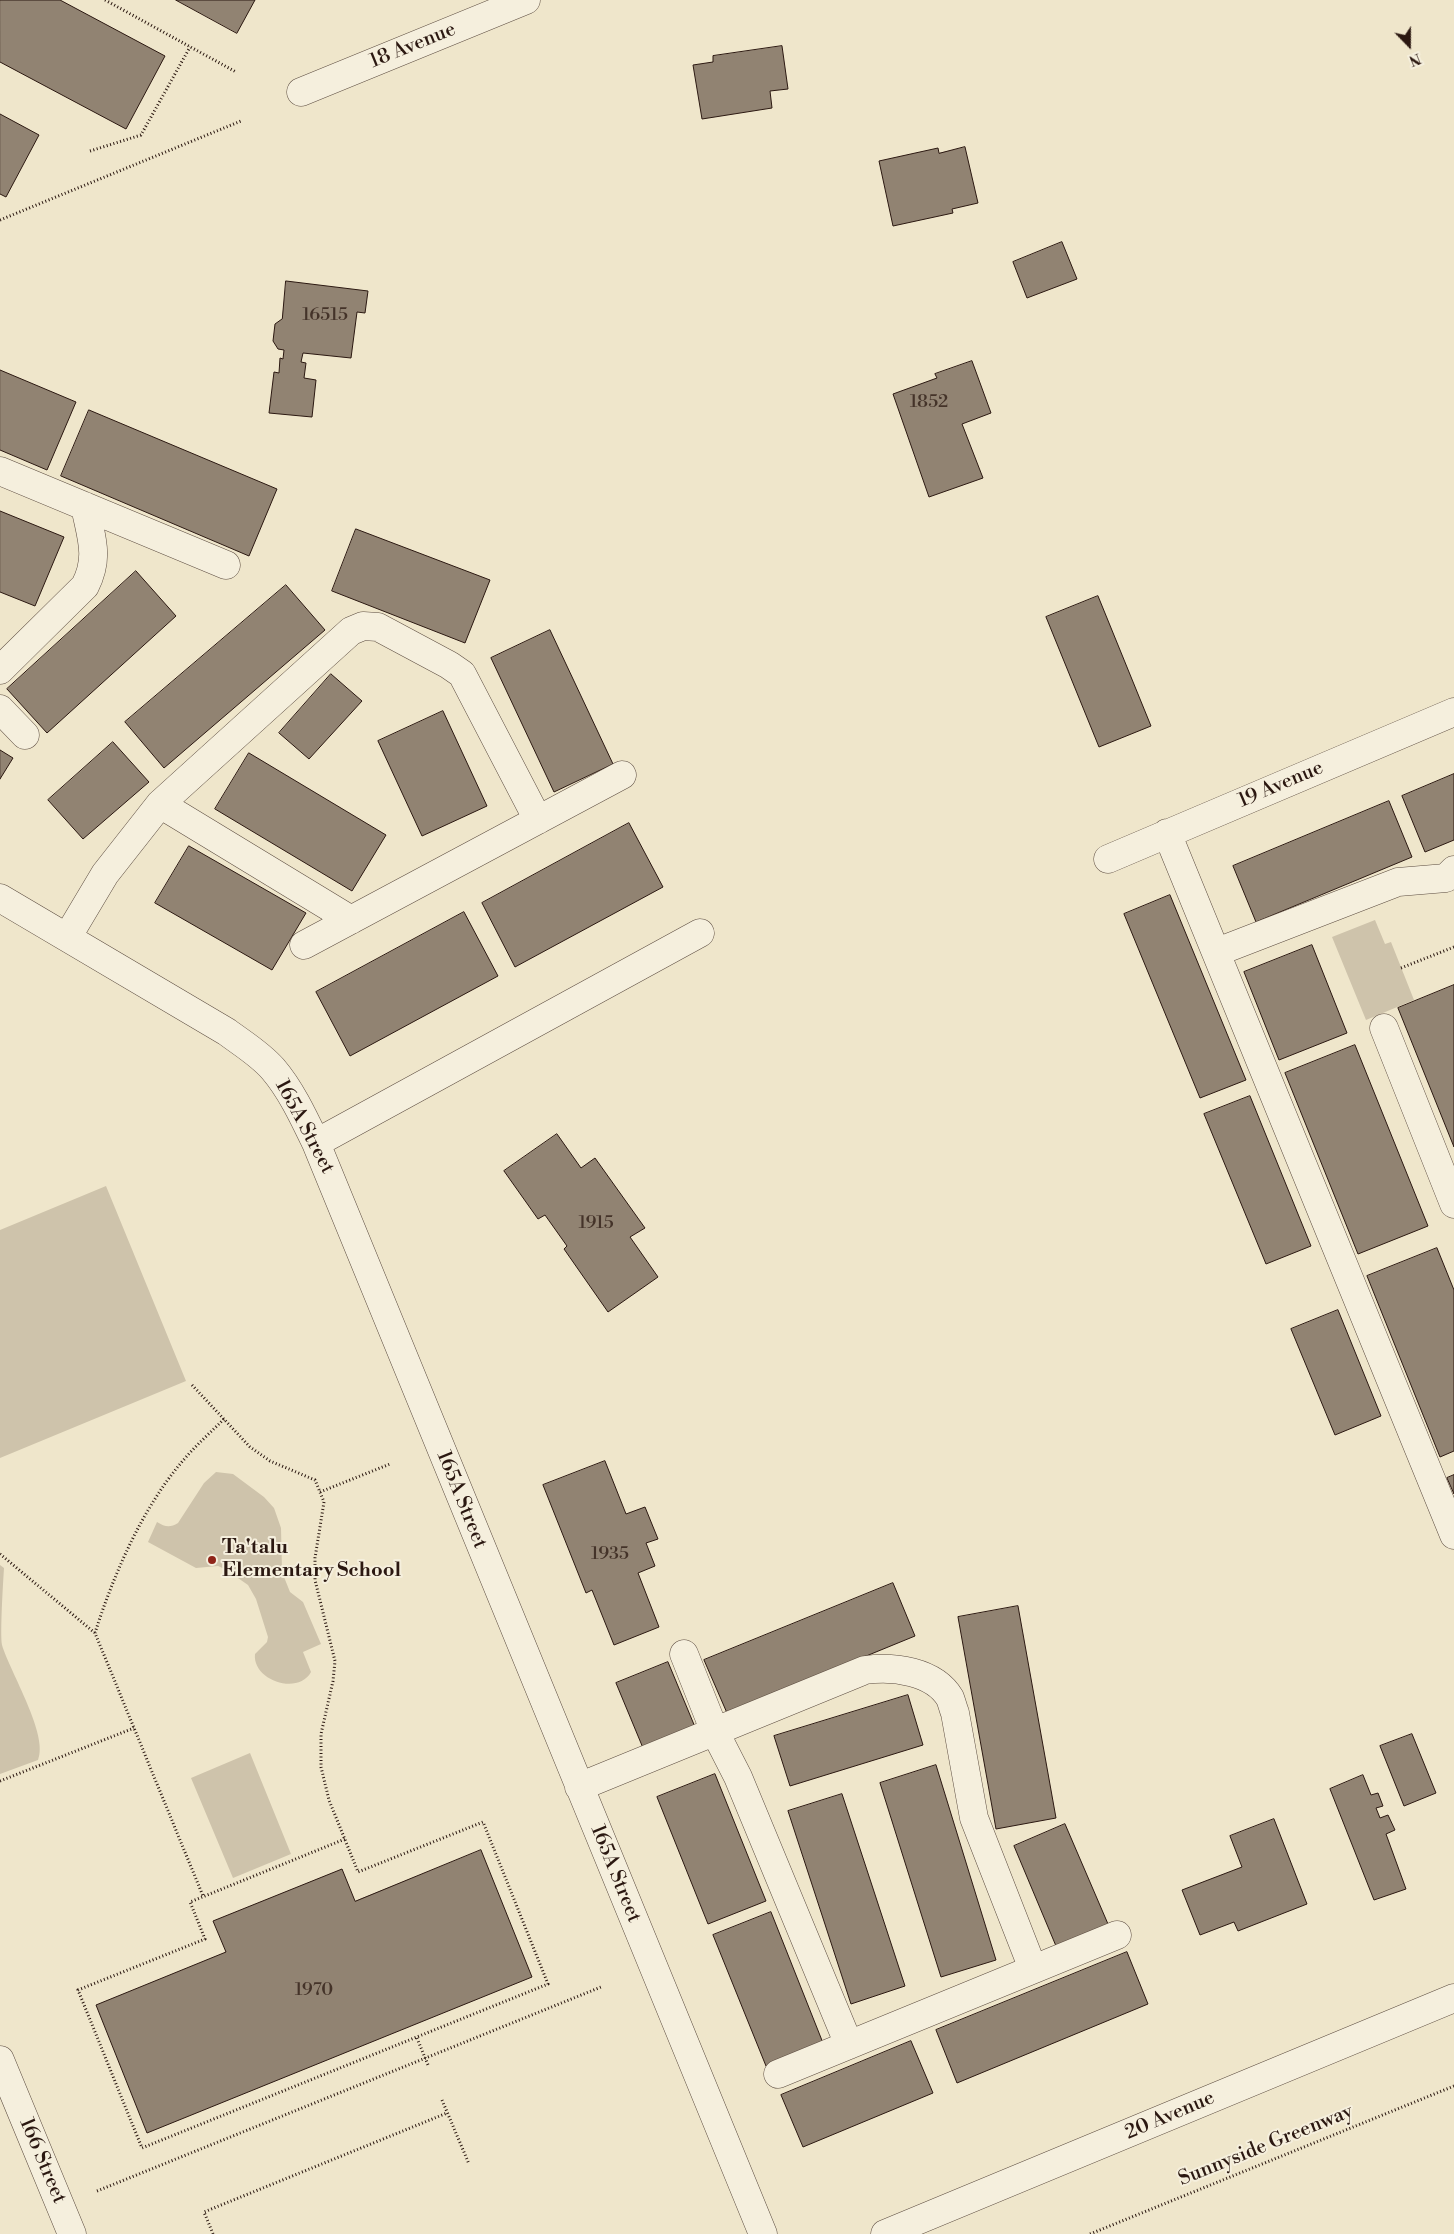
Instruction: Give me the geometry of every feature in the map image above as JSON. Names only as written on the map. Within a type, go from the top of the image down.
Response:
[{"type":"street","name":"18 Avenue","points":[[301,92],[526,0]]},
{"type":"street","points":[[0,471],[226,564]]},
{"type":"street","points":[[0,670],[85,586],[94,564],[94,551],[85,506]]},
{"type":"street","points":[[68,936],[104,874],[160,804],[351,631],[363,626],[378,627],[449,665],[462,674],[538,820]]},
{"type":"street","points":[[0,709],[25,735]]},
{"type":"street","name":"19 Avenue","points":[[1108,859],[1454,712]]},
{"type":"street","points":[[304,944],[622,776]]},
{"type":"street","points":[[160,804],[351,920]]},
{"type":"street","points":[[1167,833],[1454,1535]]},
{"type":"street","points":[[1217,952],[1398,882],[1452,882]]},
{"type":"street","name":"165A Street","points":[[0,898],[68,936],[228,1032],[255,1052],[273,1069],[289,1091],[316,1142],[763,2234]]},
{"type":"street","points":[[316,1142],[700,933]]},
{"type":"street","points":[[1384,1028],[1454,1204]]},
{"type":"street","points":[[684,1654],[715,1732],[738,1777],[849,2046]]},
{"type":"street","points":[[579,1787],[865,1670],[884,1668],[904,1670],[920,1675],[942,1688],[950,1698],[955,1713],[974,1818],[1033,1970]]},
{"type":"street","points":[[778,2074],[1117,1935]]},
{"type":"street","name":"20 Avenue","points":[[885,2234],[1454,1998]]},
{"type":"street","name":"166 Street","points":[[0,2060],[72,2234]]},
{"type":"path","points":[[105,0],[236,72]]},
{"type":"path","points":[[90,151],[141,135],[190,47]]},
{"type":"path","points":[[0,220],[241,121]]},
{"type":"path","points":[[1401,968],[1454,947]]},
{"type":"path","points":[[192,1385],[250,1447],[270,1462],[315,1480],[324,1502],[315,1558],[315,1580],[335,1662],[333,1681],[321,1734],[321,1767],[329,1800],[345,1839],[358,1872],[483,1822],[548,1984],[142,2148],[78,1990],[205,1939],[190,1902],[345,1839]]},
{"type":"path","points":[[95,1633],[106,1600],[139,1529],[155,1500],[180,1464],[224,1419]]},
{"type":"path","points":[[320,1492],[390,1464]]},
{"type":"path","points":[[0,1554],[95,1633],[203,1896]]},
{"type":"path","points":[[0,1781],[134,1728]]},
{"type":"path","points":[[97,2191],[601,1987]]},
{"type":"path","points":[[417,2038],[428,2065]]},
{"type":"path","name":"Sunnyside Greenway","points":[[1090,2234],[1454,2086]]},
{"type":"path","points":[[442,2100],[469,2164]]},
{"type":"path","points":[[213,2234],[204,2212],[447,2113]]},
{"type":"shaded area","points":[[1375,920],[1385,944],[1391,942],[1414,1000],[1366,1020],[1332,937]]},
{"type":"shaded area","points":[[106,1186],[186,1381],[0,1458],[0,1230]]},
{"type":"shaded area","points":[[216,1472],[233,1474],[264,1497],[274,1508],[281,1528],[282,1572],[290,1592],[303,1602],[321,1644],[303,1652],[311,1672],[305,1679],[296,1683],[277,1682],[261,1671],[256,1663],[255,1654],[267,1642],[268,1637],[256,1599],[248,1585],[225,1569],[218,1566],[196,1568],[148,1542],[157,1522],[168,1526],[178,1523],[204,1483]]},
{"type":"shaded area","points":[[0,1565],[4,1568],[1,1620],[2,1645],[34,1720],[40,1749],[38,1760],[0,1774]]},
{"type":"shaded area","points":[[250,1753],[291,1854],[233,1878],[191,1778]]},
{"type":"building","points":[[0,0],[60,0],[165,56],[126,129],[0,62]]},
{"type":"building","points":[[176,0],[255,0],[237,33]]},
{"type":"building","points":[[782,46],[788,89],[770,91],[772,108],[702,119],[693,65],[713,62],[713,56]]},
{"type":"building","points":[[0,114],[39,135],[6,197],[0,194]]},
{"type":"building","points":[[965,147],[978,203],[952,209],[953,213],[893,226],[879,161],[938,148],[939,153]]},
{"type":"building","points":[[1062,242],[1077,279],[1027,298],[1013,262]]},
{"type":"building","points":[[286,281],[368,291],[365,313],[357,312],[351,358],[303,353],[301,362],[306,363],[304,378],[316,380],[312,417],[269,413],[274,372],[279,373],[280,358],[283,359],[284,350],[278,349],[273,341],[275,324],[282,319]]},
{"type":"building","points":[[972,361],[991,413],[962,424],[983,478],[929,497],[893,394],[937,378],[935,374]]},
{"type":"building","points":[[0,370],[76,402],[47,470],[0,450]]},
{"type":"building","points":[[89,410],[277,489],[249,556],[61,476]]},
{"type":"building","points":[[0,511],[64,537],[35,606],[0,592]]},
{"type":"building","points":[[356,529],[490,580],[465,643],[332,591]]},
{"type":"building","points":[[136,571],[176,616],[47,733],[7,689]]},
{"type":"building","points":[[286,585],[325,630],[164,768],[125,722]]},
{"type":"building","points":[[1098,596],[1151,726],[1099,747],[1046,617]]},
{"type":"building","points":[[550,630],[613,764],[554,792],[491,658]]},
{"type":"building","points":[[331,674],[362,701],[309,759],[279,733]]},
{"type":"building","points":[[443,711],[487,806],[422,836],[378,741]]},
{"type":"building","points":[[113,742],[149,782],[83,839],[48,800]]},
{"type":"building","points":[[0,750],[13,758],[0,779]]},
{"type":"building","points":[[249,753],[386,835],[352,891],[215,809]]},
{"type":"building","points":[[1454,774],[1454,840],[1425,852],[1402,796]]},
{"type":"building","points":[[1389,801],[1412,857],[1256,922],[1233,866]]},
{"type":"building","points":[[629,823],[663,887],[515,967],[482,903]]},
{"type":"building","points":[[189,846],[306,913],[272,970],[155,903]]},
{"type":"building","points":[[1170,895],[1246,1080],[1200,1098],[1124,914]]},
{"type":"building","points":[[464,912],[498,976],[350,1056],[316,992]]},
{"type":"building","points":[[1312,945],[1347,1033],[1279,1060],[1244,972]]},
{"type":"building","points":[[1454,985],[1454,1147],[1398,1008]]},
{"type":"building","points":[[1355,1045],[1428,1226],[1358,1254],[1285,1073]]},
{"type":"building","points":[[1250,1096],[1311,1246],[1266,1264],[1204,1114]]},
{"type":"building","points":[[557,1134],[581,1168],[595,1158],[645,1228],[630,1237],[658,1277],[608,1312],[564,1249],[567,1246],[545,1215],[538,1219],[504,1171]]},
{"type":"building","points":[[1437,1248],[1454,1290],[1454,1451],[1440,1457],[1367,1276]]},
{"type":"building","points":[[1338,1310],[1381,1416],[1335,1435],[1291,1329]]},
{"type":"building","points":[[605,1461],[626,1514],[645,1507],[658,1539],[646,1543],[655,1566],[638,1573],[659,1627],[614,1645],[592,1590],[586,1593],[543,1485]]},
{"type":"building","points":[[1454,1475],[1454,1494],[1447,1478]]},
{"type":"building","points":[[893,1583],[915,1636],[727,1713],[704,1660]]},
{"type":"building","points":[[1018,1606],[1056,1818],[996,1829],[958,1617]]},
{"type":"building","points":[[668,1662],[695,1727],[643,1748],[616,1683]]},
{"type":"building","points":[[908,1695],[923,1745],[790,1786],[774,1736]]},
{"type":"building","points":[[1412,1734],[1436,1793],[1404,1806],[1380,1746]]},
{"type":"building","points":[[936,1765],[996,1960],[941,1977],[880,1783]]},
{"type":"building","points":[[715,1774],[766,1901],[708,1924],[657,1797]]},
{"type":"building","points":[[1363,1775],[1371,1795],[1378,1793],[1383,1806],[1376,1808],[1380,1818],[1388,1815],[1395,1830],[1386,1834],[1406,1889],[1374,1900],[1330,1789]]},
{"type":"building","points":[[842,1794],[905,1986],[851,2004],[788,1811]]},
{"type":"building","points":[[1274,1819],[1307,1904],[1238,1931],[1234,1922],[1200,1935],[1182,1890],[1242,1867],[1230,1836]]},
{"type":"building","points":[[1065,1824],[1108,1924],[1056,1946],[1014,1846]]},
{"type":"building","points":[[481,1850],[532,1977],[147,2133],[96,2005],[226,1952],[213,1921],[342,1869],[355,1901]]},
{"type":"building","points":[[771,1912],[823,2043],[766,2066],[713,1935]]},
{"type":"building","points":[[1127,1952],[1148,2004],[957,2083],[936,2030]]},
{"type":"building","points":[[911,2041],[933,2093],[803,2147],[781,2095]]},
{"type":"place","name":"Ta'talu Elementary School","points":[[212,1560]]}]
